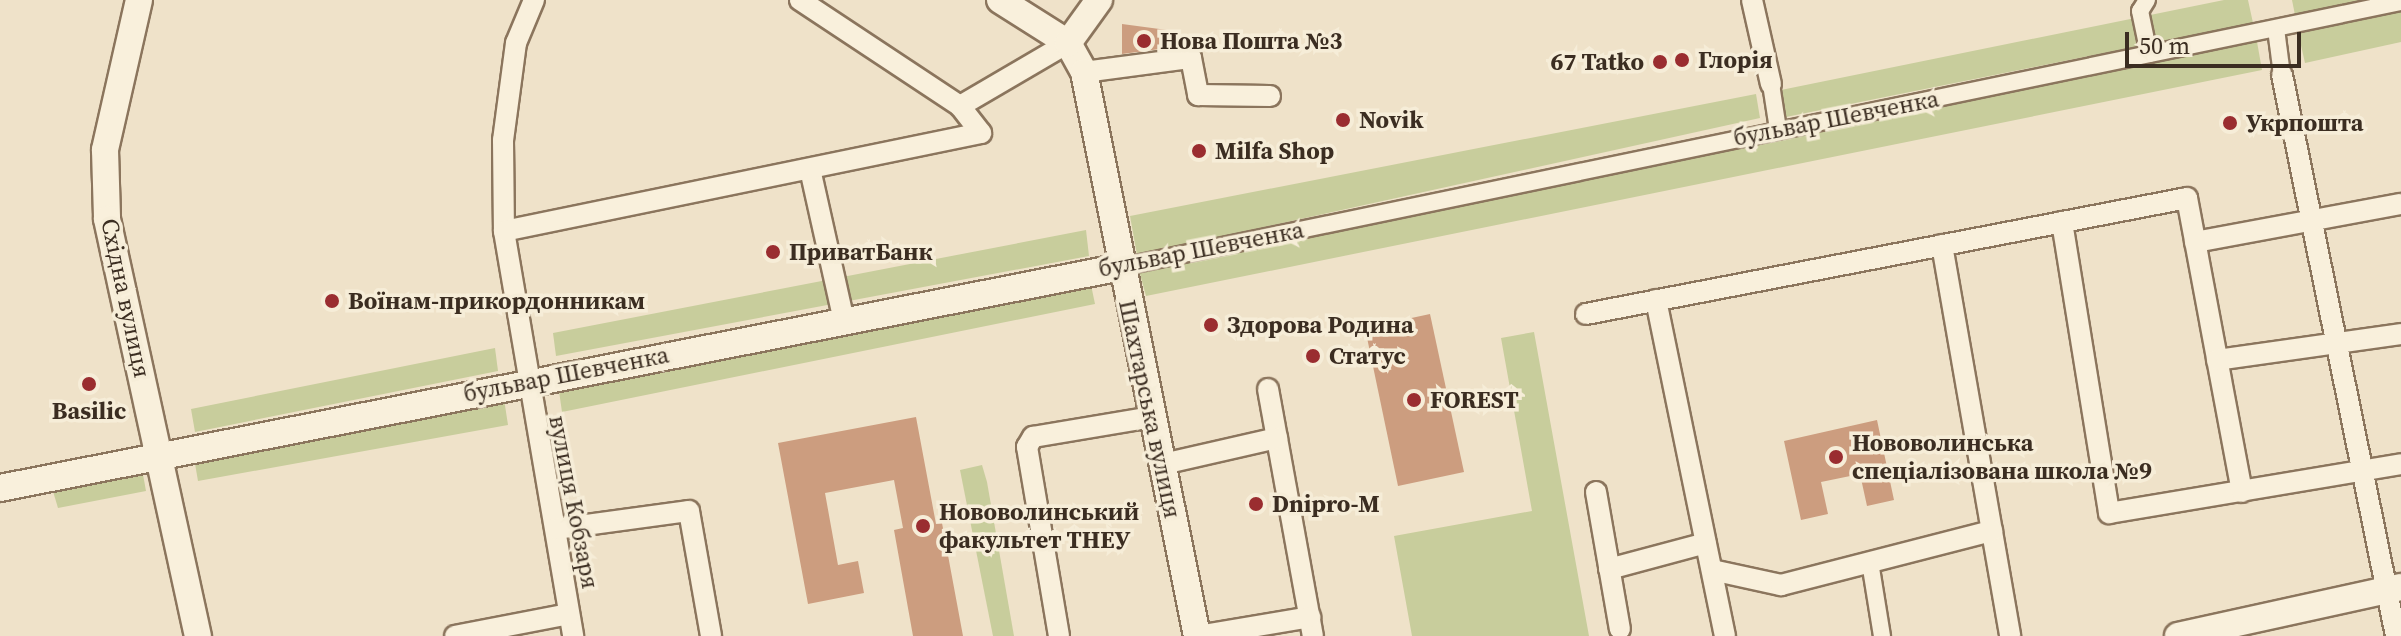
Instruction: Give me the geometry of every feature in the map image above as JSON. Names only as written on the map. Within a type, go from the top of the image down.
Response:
[{"type":"street","name":"Східна вулиця","points":[[139,0],[105,150],[107,219],[198,636]]},
{"type":"street","name":"вулиця Кобзаря","points":[[534,0],[516,43],[503,140],[504,231],[526,382],[556,529],[573,636]]},
{"type":"street","points":[[504,231],[981,133],[960,106],[800,0]]},
{"type":"street","points":[[1000,0],[1068,43]]},
{"type":"street","points":[[960,106],[1068,43],[1099,0]]},
{"type":"street","points":[[1752,0],[1778,129]]},
{"type":"street","points":[[2147,0],[2140,11],[2149,54]]},
{"type":"street","name":"бульвар Шевченка","points":[[0,488],[160,453],[1121,267],[2394,2]]},
{"type":"street","points":[[2276,29],[2282,75],[2336,345],[2363,472],[2394,589],[2396,636]]},
{"type":"street","name":"Шахтарська вулиця","points":[[1068,43],[1084,72],[1197,636]]},
{"type":"street","points":[[1084,72],[1191,58],[1198,95],[1270,96]]},
{"type":"street","points":[[810,169],[844,321]]},
{"type":"street","points":[[1586,314],[2187,198],[2242,492]]},
{"type":"street","points":[[2195,242],[2311,217],[2401,204]]},
{"type":"street","points":[[2062,222],[2109,513],[2401,464]]},
{"type":"street","points":[[1942,245],[2010,636]]},
{"type":"street","points":[[1656,300],[1725,636]]},
{"type":"street","points":[[2217,360],[2401,334]]},
{"type":"street","points":[[1197,636],[1311,626],[1268,389]]},
{"type":"street","points":[[1059,636],[1027,447],[1033,437],[1153,417]]},
{"type":"street","points":[[1163,464],[1277,438]]},
{"type":"street","points":[[1596,492],[1620,629]]},
{"type":"street","points":[[556,529],[689,511],[711,636]]},
{"type":"street","points":[[1712,570],[1781,585],[1992,531]]},
{"type":"street","points":[[1609,569],[1706,543]]},
{"type":"street","points":[[1870,562],[1882,636]]},
{"type":"street","points":[[2178,636],[2394,589]]},
{"type":"street","points":[[455,636],[569,614]]},
{"type":"green space","points":[[2224,0],[2248,0],[2253,23],[1786,117],[1781,90]]},
{"type":"green space","points":[[2292,0],[2392,0],[2296,20]]},
{"type":"green space","points":[[2401,10],[2401,42],[2305,63],[2298,32]]},
{"type":"green space","points":[[2256,36],[2262,70],[1146,296],[1138,267]]},
{"type":"green space","points":[[1756,94],[1760,118],[1137,255],[1130,216]]},
{"type":"green space","points":[[1086,230],[1089,256],[556,356],[553,333]]},
{"type":"green space","points":[[1090,280],[1095,304],[562,412],[558,384]]},
{"type":"green space","points":[[1534,332],[1589,636],[1412,636],[1394,536],[1532,511],[1501,338]]},
{"type":"green space","points":[[495,348],[498,371],[195,432],[191,409]]},
{"type":"green space","points":[[504,399],[508,425],[198,481],[193,452]]},
{"type":"green space","points":[[982,465],[1014,636],[993,636],[960,470]]},
{"type":"green space","points":[[142,469],[146,491],[58,508],[52,488]]},
{"type":"building","name":"Нова Пошта №3","points":[[1122,24],[1167,30],[1167,48],[1122,54]]},
{"type":"building","name":"FOREST","points":[[1430,314],[1464,472],[1398,486],[1365,328]]},
{"type":"building","name":"Нововолинський факультет ТНЕУ","points":[[916,417],[936,524],[942,523],[963,636],[913,636],[894,530],[903,528],[894,480],[825,493],[838,565],[858,561],[864,593],[808,604],[778,443]]},
{"type":"building","name":"Нововолинська спеціалізована школа №9","points":[[1877,420],[1894,500],[1867,506],[1860,474],[1821,482],[1828,514],[1801,520],[1784,441]]},
{"type":"place","name":"Нова Пошта №3","points":[[1144,41]]},
{"type":"place","name":"Глорія","points":[[1682,60]]},
{"type":"place","name":"67 Tatko","points":[[1660,62]]},
{"type":"place","name":"Novik","points":[[1343,120]]},
{"type":"place","name":"Укрпошта","points":[[2230,123]]},
{"type":"place","name":"Milfa Shop","points":[[1199,151]]},
{"type":"place","name":"ПриватБанк","points":[[773,252]]},
{"type":"place","name":"Воїнам-прикордонникам","points":[[332,301]]},
{"type":"place","name":"Здорова Родина","points":[[1211,325]]},
{"type":"place","name":"Статус","points":[[1313,356]]},
{"type":"place","name":"Basilic","points":[[89,384]]},
{"type":"place","name":"FOREST","points":[[1414,400]]},
{"type":"place","name":"Нововолинська спеціалізована школа №9","points":[[1836,457]]},
{"type":"place","name":"Dnipro-M","points":[[1256,504]]},
{"type":"place","name":"Нововолинський факультет ТНЕУ","points":[[923,526]]}]
